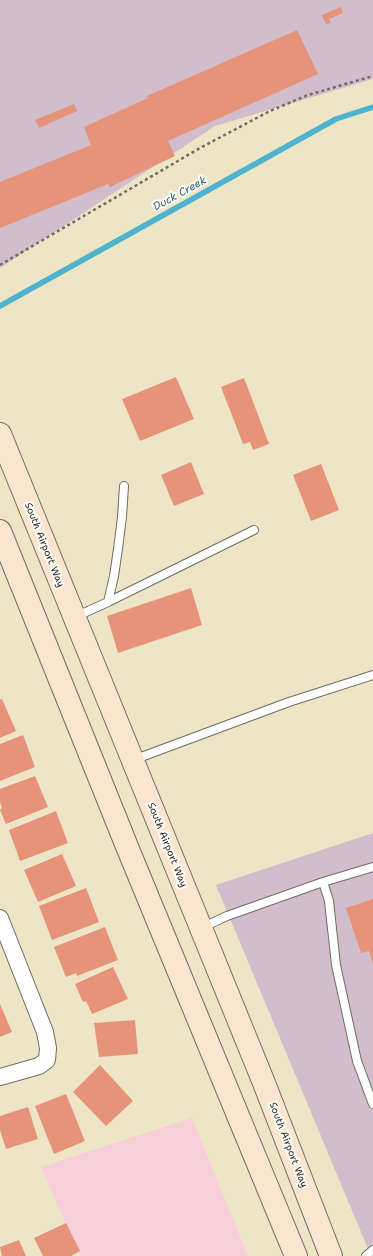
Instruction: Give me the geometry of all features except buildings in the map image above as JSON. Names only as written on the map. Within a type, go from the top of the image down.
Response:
[{"type":"main road","name":"South Airport Way","points":[[0,434],[264,1083],[331,1256]]},
{"type":"main road","points":[[0,531],[128,849],[296,1256]]},
{"type":"street","points":[[0,918],[45,1032],[48,1048],[47,1060],[38,1066],[0,1077]]},
{"type":"lane","points":[[108,602],[118,549],[124,486]]},
{"type":"lane","points":[[74,617],[108,602],[254,530]]},
{"type":"lane","points":[[132,760],[288,702],[373,675]]},
{"type":"lane","points":[[201,928],[227,916],[324,882],[373,867]]},
{"type":"lane","points":[[324,882],[330,908],[336,965],[357,1061],[373,1104]]},
{"type":"lane","points":[[366,1256],[373,1250]]},
{"type":"path","points":[[0,265],[200,148],[270,111],[308,95],[373,76]]},
{"type":"shaded area","points":[[0,0],[373,0],[373,79],[215,126],[0,268]]},
{"type":"shaded area","points":[[373,833],[373,1256],[371,1256],[216,885]]},
{"type":"shaded area","points":[[192,1118],[248,1256],[80,1256],[41,1167]]},
{"type":"waterway","name":"Duck Creek","points":[[0,306],[336,119],[373,107]]}]
